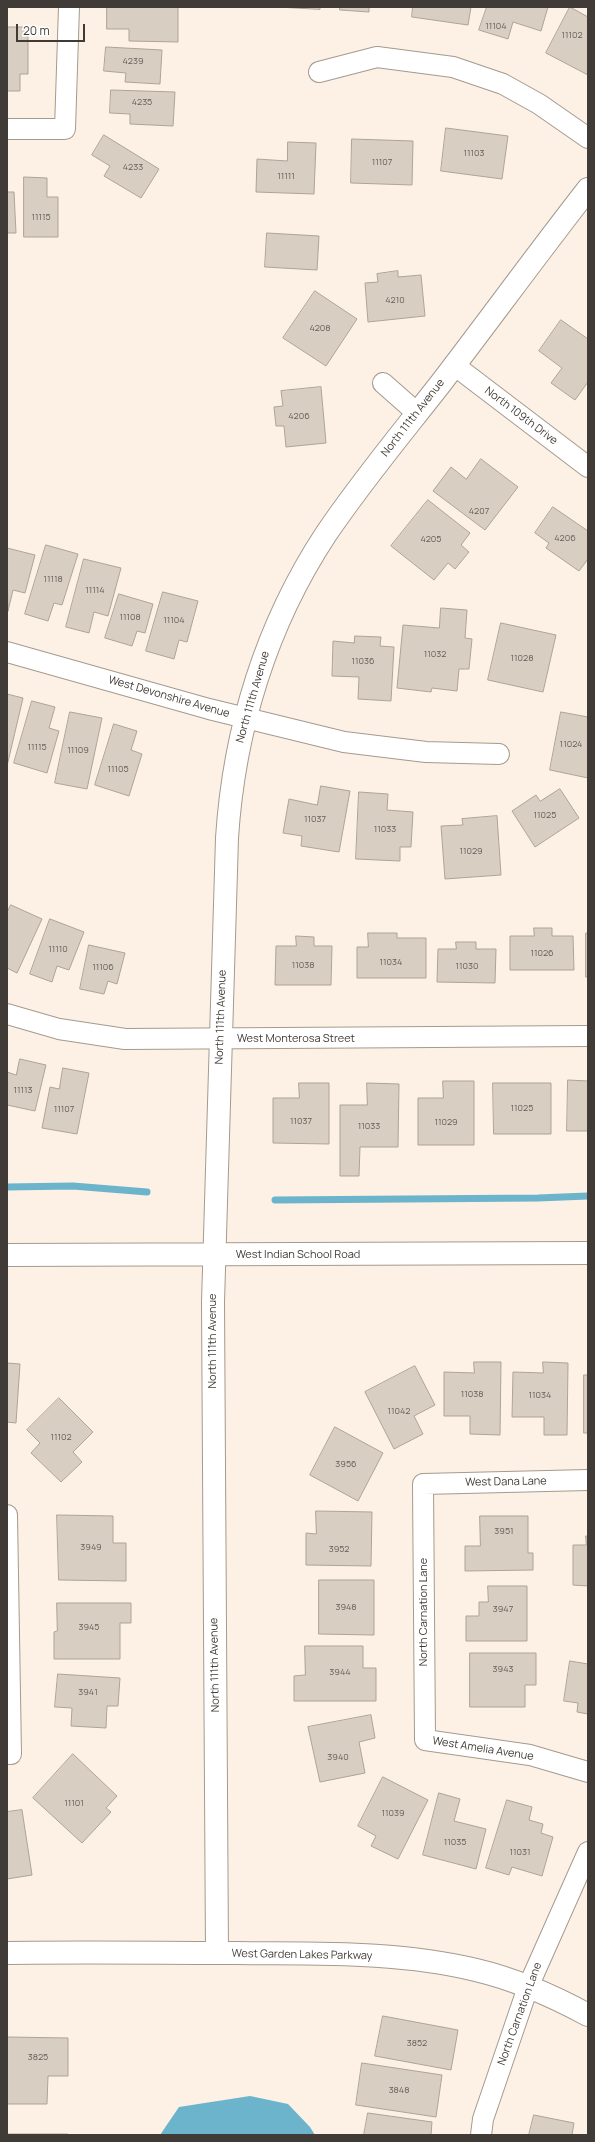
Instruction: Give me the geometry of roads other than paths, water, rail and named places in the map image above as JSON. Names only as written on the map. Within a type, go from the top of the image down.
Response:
[{"type":"street","points":[[7,129],[65,129],[69,7]]},
{"type":"street","points":[[319,72],[377,57],[453,67],[503,84],[539,104],[588,138]]},
{"type":"street","name":"North 111th Avenue","points":[[216,1953],[214,1255],[229,803],[244,718],[270,641],[303,574],[325,536],[356,492],[588,189]]},
{"type":"street","name":"North 109th Drive","points":[[454,365],[588,467]]},
{"type":"street","points":[[383,382],[417,413]]},
{"type":"street","name":"West Devonshire Avenue","points":[[7,652],[244,718],[344,742],[426,752],[498,754]]},
{"type":"street","name":"West Monterosa Street","points":[[7,1014],[27,1021],[92,1035],[125,1039],[588,1036]]},
{"type":"street","name":"West Indian School Road","points":[[7,1255],[588,1252]]},
{"type":"street","name":"West Dana Lane","points":[[423,1484],[588,1480]]},
{"type":"street","name":"North Carnation Lane","points":[[423,1484],[425,1740]]},
{"type":"street","points":[[7,1515],[9,1754]]},
{"type":"street","name":"West Amelia Avenue","points":[[425,1740],[530,1755],[588,1772]]},
{"type":"street","name":"North Carnation Lane","points":[[481,2135],[483,2119],[528,1987],[588,1852]]},
{"type":"street","name":"West Garden Lakes Parkway","points":[[7,1953],[216,1953],[377,1956],[415,1960],[477,1970],[528,1987],[588,2014]]},
{"type":"water","points":[[250,2096],[288,2104],[310,2127],[315,2135],[160,2135],[179,2107]]},
{"type":"waterway","points":[[7,1187],[73,1186],[147,1192]]},
{"type":"waterway","points":[[275,1200],[538,1198],[588,1196]]}]
